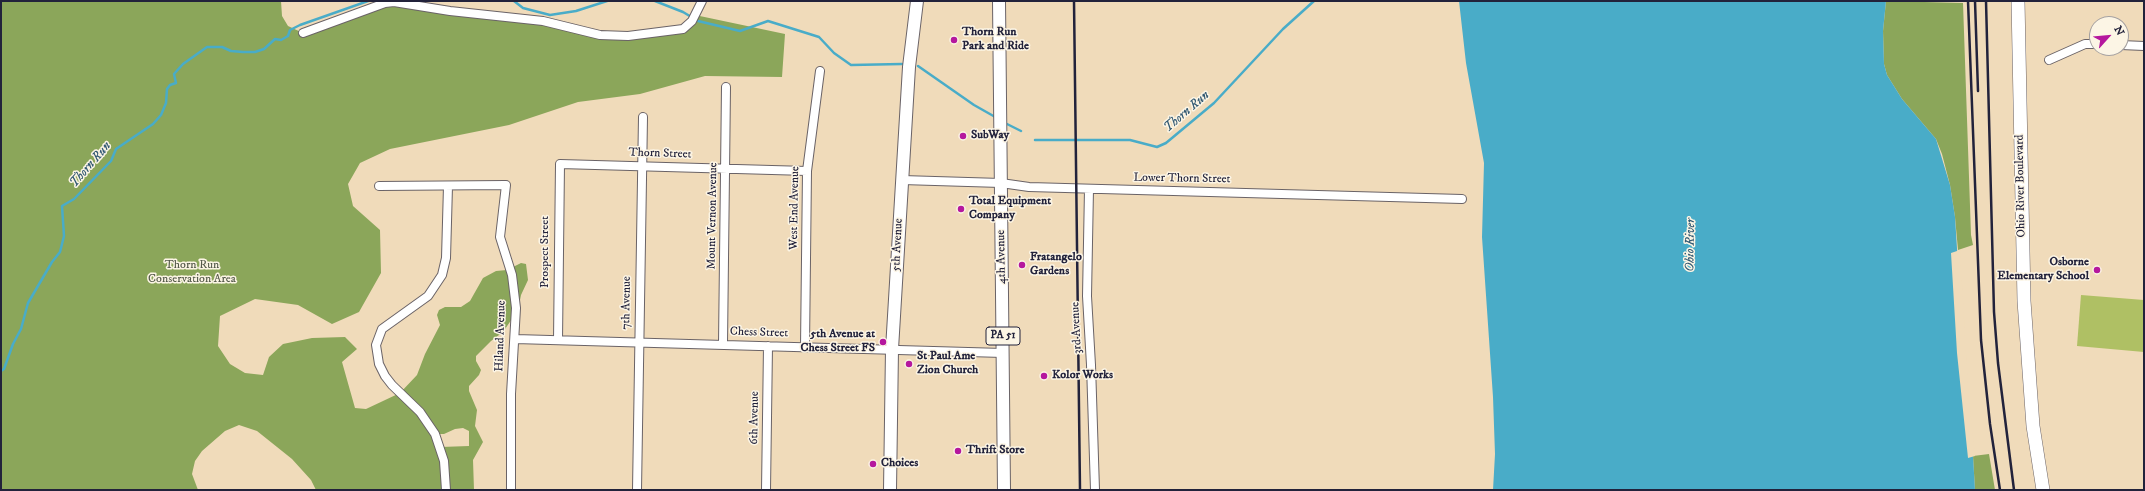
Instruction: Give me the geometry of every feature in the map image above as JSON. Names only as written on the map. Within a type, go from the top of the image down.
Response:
[{"type":"highway","name":"Ohio River Boulevard","points":[[2018,1],[2024,301],[2033,426],[2043,490]]},
{"type":"main road","name":"5th Avenue","points":[[890,490],[892,350],[910,61],[917,1]]},
{"type":"main road","name":"4th Avenue","points":[[999,1],[1004,490]]},
{"type":"street","points":[[303,34],[385,3],[394,2],[450,11],[543,21],[584,32],[613,36],[676,31],[683,28],[694,18],[702,1]]},
{"type":"street","points":[[2049,60],[2085,44],[2089,44]]},
{"type":"street","points":[[2129,45],[2144,46]]},
{"type":"street","name":"West End Avenue","points":[[805,347],[807,171],[820,71]]},
{"type":"street","name":"Mount Vernon Avenue","points":[[723,344],[726,87]]},
{"type":"street","name":"7th Avenue","points":[[637,490],[641,166],[643,117]]},
{"type":"street","name":"Thorn Street","points":[[560,164],[807,171]]},
{"type":"street","name":"Prospect Street","points":[[558,340],[560,164]]},
{"type":"street","name":"Lower Thorn Street","points":[[902,180],[1001,183],[1029,187],[1462,199]]},
{"type":"street","name":"Hiland Avenue","points":[[448,186],[506,185],[500,237],[512,276],[516,308],[511,394],[511,490]]},
{"type":"street","points":[[379,186],[448,186],[446,258],[442,275],[428,296],[382,329],[376,345],[379,364],[385,376],[392,385],[420,412],[435,434],[444,462],[446,490]]},
{"type":"street","name":"3rd Avenue","points":[[1089,189],[1087,296],[1095,490]]},
{"type":"street","name":"Chess Street","points":[[515,339],[639,341],[1003,353]]},
{"type":"street","name":"6th Avenue","points":[[766,490],[768,346]]},
{"type":"green space","name":"Thorn Run Conservation Area","points":[[1,1],[281,1],[282,16],[288,26],[303,33],[385,3],[477,14],[600,35],[676,31],[695,15],[785,34],[782,77],[705,76],[640,94],[578,102],[509,125],[390,149],[360,163],[348,184],[353,206],[380,230],[381,273],[359,312],[332,324],[298,305],[255,299],[220,316],[218,346],[230,364],[245,373],[263,375],[269,357],[283,344],[312,338],[345,337],[357,349],[342,362],[355,408],[366,409],[400,393],[417,375],[425,354],[440,325],[437,315],[439,310],[445,307],[461,307],[470,301],[483,278],[496,271],[507,270],[521,263],[526,264],[528,280],[521,295],[518,310],[503,332],[491,341],[476,356],[476,361],[481,370],[479,375],[469,386],[469,391],[477,410],[475,426],[483,442],[473,460],[474,490],[316,490],[311,480],[292,459],[257,431],[239,425],[225,431],[202,451],[195,461],[192,474],[198,490],[1,490]],"holes":[[[463,428],[469,431],[469,446],[441,447],[435,434],[444,434],[455,429]]]},
{"type":"green space","points":[[1886,1],[1963,3],[1971,235],[1973,245],[1958,250],[1950,185],[1942,154],[1936,139],[1902,99],[1887,75],[1884,64],[1883,31]]},
{"type":"green space","points":[[2081,295],[2144,300],[2144,352],[2077,346]]},
{"type":"green space","points":[[1989,454],[1995,490],[1975,490],[1973,456]]},
{"type":"water","name":"Ohio River","points":[[1459,1],[1886,1],[1883,31],[1884,64],[1887,75],[1902,99],[1936,139],[1950,185],[1955,217],[1966,389],[1975,490],[1493,490],[1495,454],[1493,397],[1482,237],[1484,163],[1466,63]]},
{"type":"pier","points":[[1960,250],[1968,389],[1975,456],[1968,458],[1957,353],[1951,253]]},
{"type":"waterway","name":"Thorn Run","points":[[1,371],[4,369],[13,344],[21,329],[28,303],[52,262],[60,252],[64,236],[62,206],[74,199],[111,161],[116,149],[153,124],[161,115],[166,103],[167,89],[170,85],[176,83],[174,74],[183,64],[207,47],[222,47],[231,51],[243,52],[255,52],[264,49],[275,39],[281,40],[288,36],[290,30],[300,25],[368,1]]},
{"type":"waterway","name":"Thorn Run","points":[[514,1],[523,8],[550,15],[576,11],[607,1]]},
{"type":"waterway","name":"Thorn Run","points":[[655,1],[683,12],[698,21],[740,31],[768,21],[819,37],[834,53],[851,65],[902,64]]},
{"type":"waterway","name":"Thorn Run","points":[[1035,140],[1130,140],[1157,147],[1166,143],[1214,103],[1283,29],[1314,1]]},
{"type":"waterway","name":"Thorn Run","points":[[918,66],[974,105],[997,118]]},
{"type":"waterway","name":"Thorn Run","points":[[1005,123],[1021,131]]},
{"type":"railway","points":[[1074,1],[1080,490]]},
{"type":"railway","points":[[1968,1],[1981,340],[1990,424],[2000,490]]},
{"type":"railway","points":[[1975,1],[1978,91]]},
{"type":"railway","points":[[1986,1],[1994,312],[1998,363],[2014,490]]},
{"type":"place","name":"Thorn Run Park and Ride","points":[[954,40]]},
{"type":"place","name":"SubWay","points":[[963,136]]},
{"type":"place","name":"Total Equipment Company","points":[[961,209]]},
{"type":"place","name":"Fratangelo Gardens","points":[[1022,265]]},
{"type":"place","name":"Osborne Elementary School","points":[[2097,270]]},
{"type":"place","name":"5th Avenue at Chess Street FS","points":[[883,342]]},
{"type":"place","name":"St Paul Ame Zion Church","points":[[909,364]]},
{"type":"place","name":"Kolor Works","points":[[1044,376]]},
{"type":"place","name":"Thrift Store","points":[[958,451]]},
{"type":"place","name":"Choices","points":[[873,464]]}]
